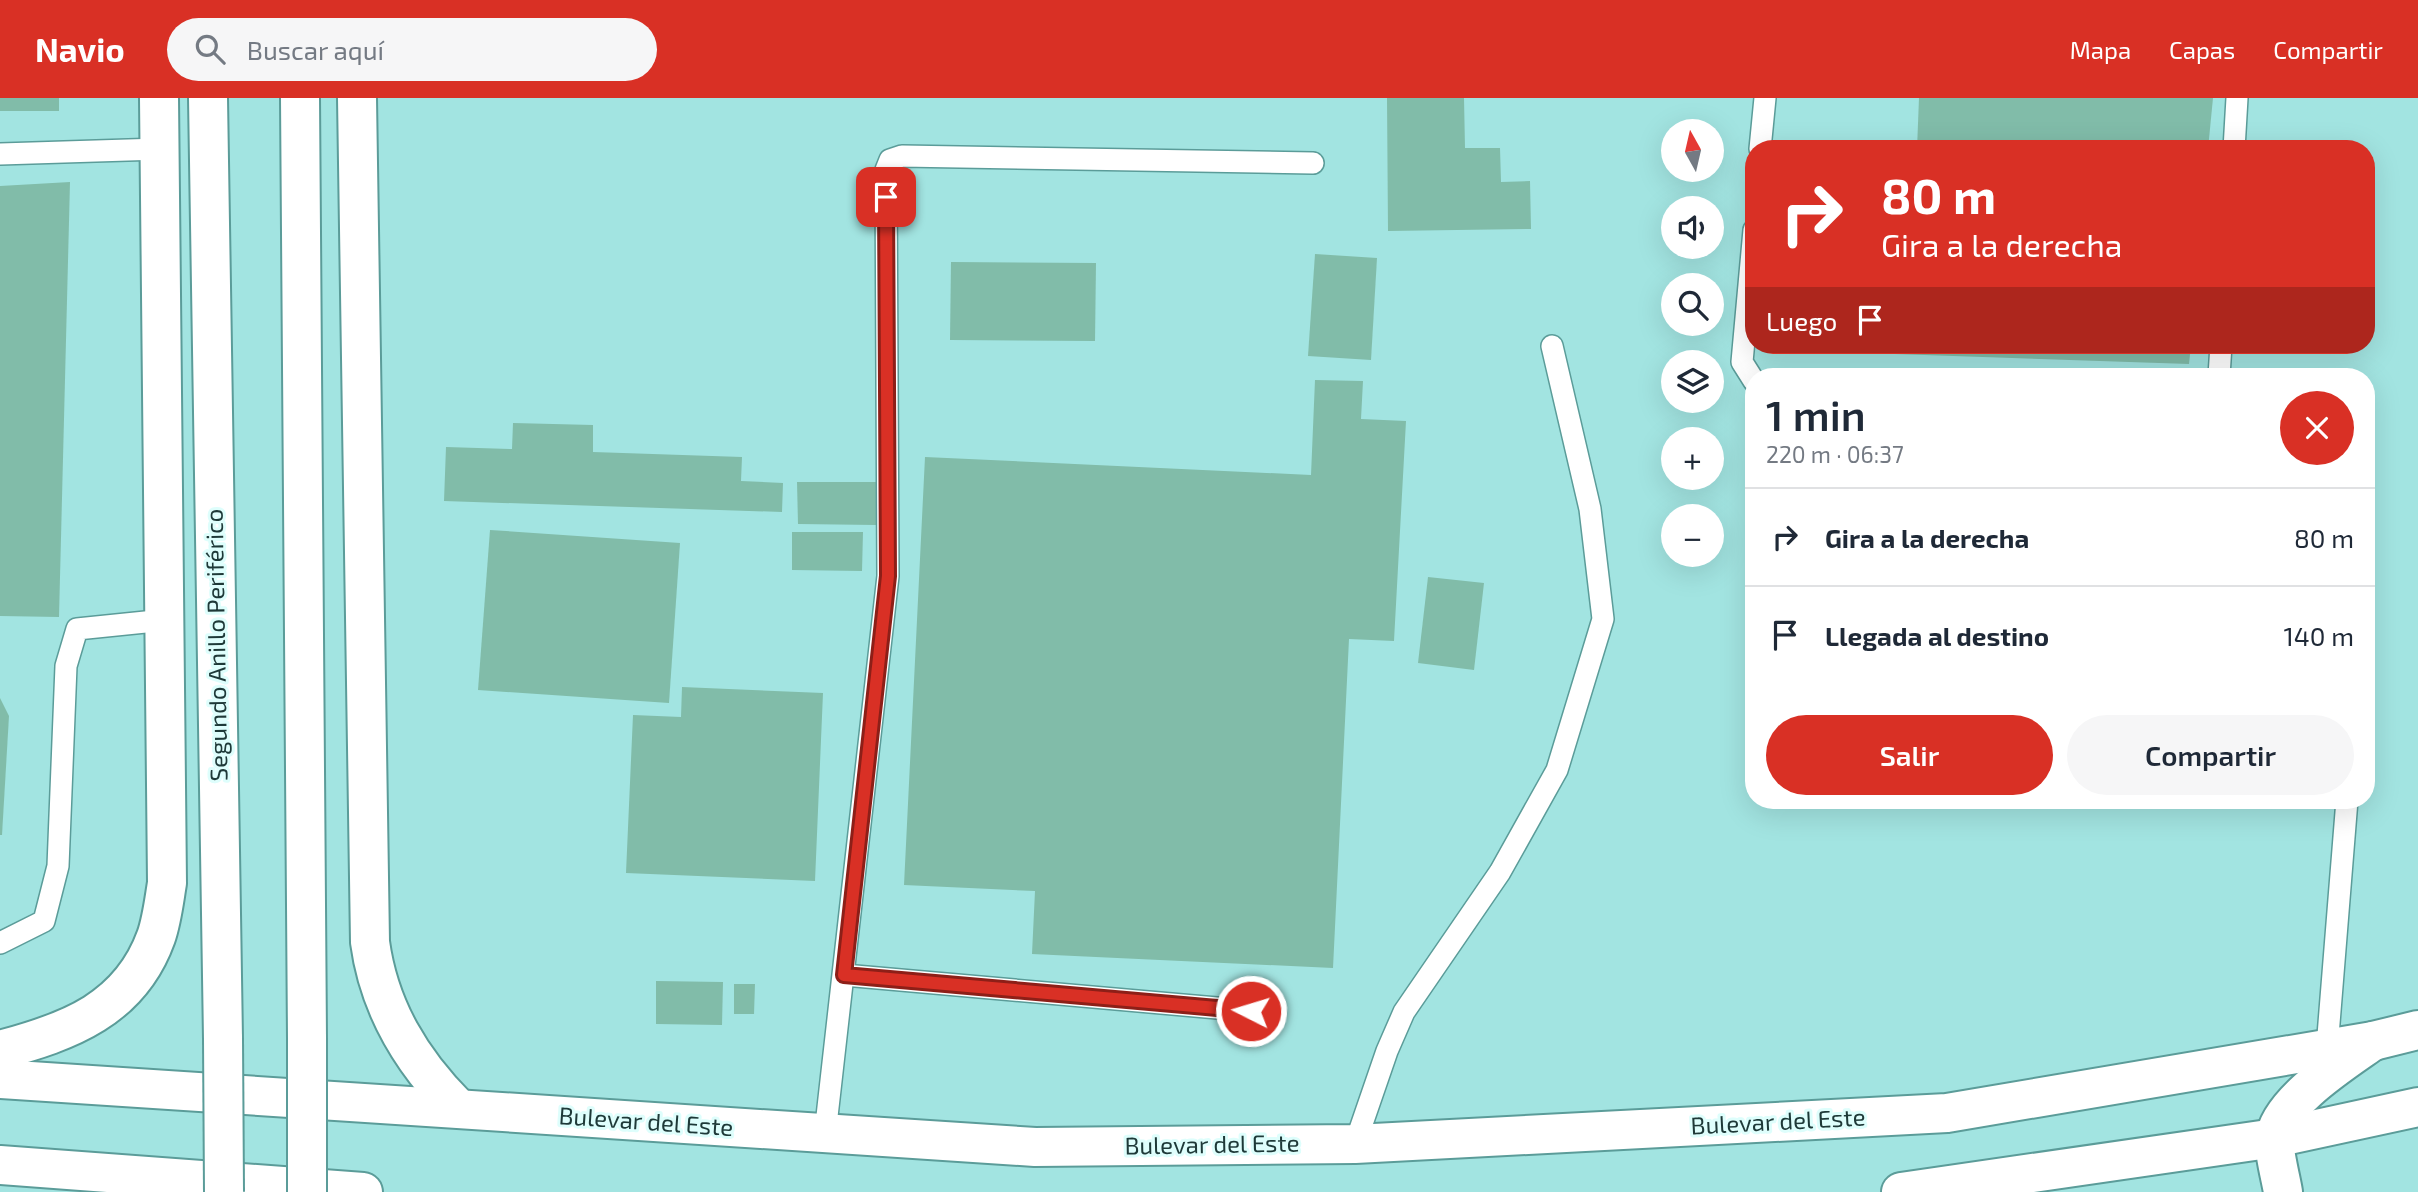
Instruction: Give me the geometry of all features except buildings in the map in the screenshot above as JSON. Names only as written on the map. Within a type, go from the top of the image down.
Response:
[{"type":"main road","points":[[0,1050],[67,1029],[107,1006],[135,976],[147,958],[157,934],[167,883],[159,98]]},
{"type":"main road","name":"Segundo Anillo Periférico","points":[[208,98],[224,1192]]},
{"type":"main road","points":[[300,98],[307,1192]]},
{"type":"main road","points":[[357,98],[370,942],[374,971],[382,997],[404,1043],[440,1090],[458,1108]]},
{"type":"main road","name":"Bulevar del Este","points":[[0,1079],[1035,1147],[1355,1144],[1947,1113],[2373,1041],[2418,1030]]},
{"type":"main road","points":[[2283,1192],[2275,1138],[2286,1110],[2322,1078],[2373,1041]]},
{"type":"main road","points":[[1901,1192],[2275,1138],[2418,1107]]},
{"type":"main road","points":[[0,1165],[363,1192]]},
{"type":"main road","points":[[52,1168],[101,1192]]},
{"type":"lane","points":[[1761,140],[1765,98]]},
{"type":"lane","points":[[2235,140],[2237,98]]},
{"type":"lane","points":[[0,154],[160,149]]},
{"type":"lane","points":[[825,1134],[888,576],[886,170],[890,160],[902,156],[1312,163]]},
{"type":"lane","points":[[1745,329],[1742,362],[1746,368]]},
{"type":"lane","points":[[1355,1144],[1387,1051],[1404,1012],[1500,872],[1557,770],[1603,619],[1590,509],[1552,346]]},
{"type":"lane","points":[[0,943],[44,921],[58,866],[66,666],[77,629],[165,620]]},
{"type":"lane","points":[[2327,1048],[2346,809]]},
{"type":"lane","points":[[844,975],[1251,1011]]},
{"type":"route","points":[[886,197],[888,576],[844,975],[1251,1011]]}]
